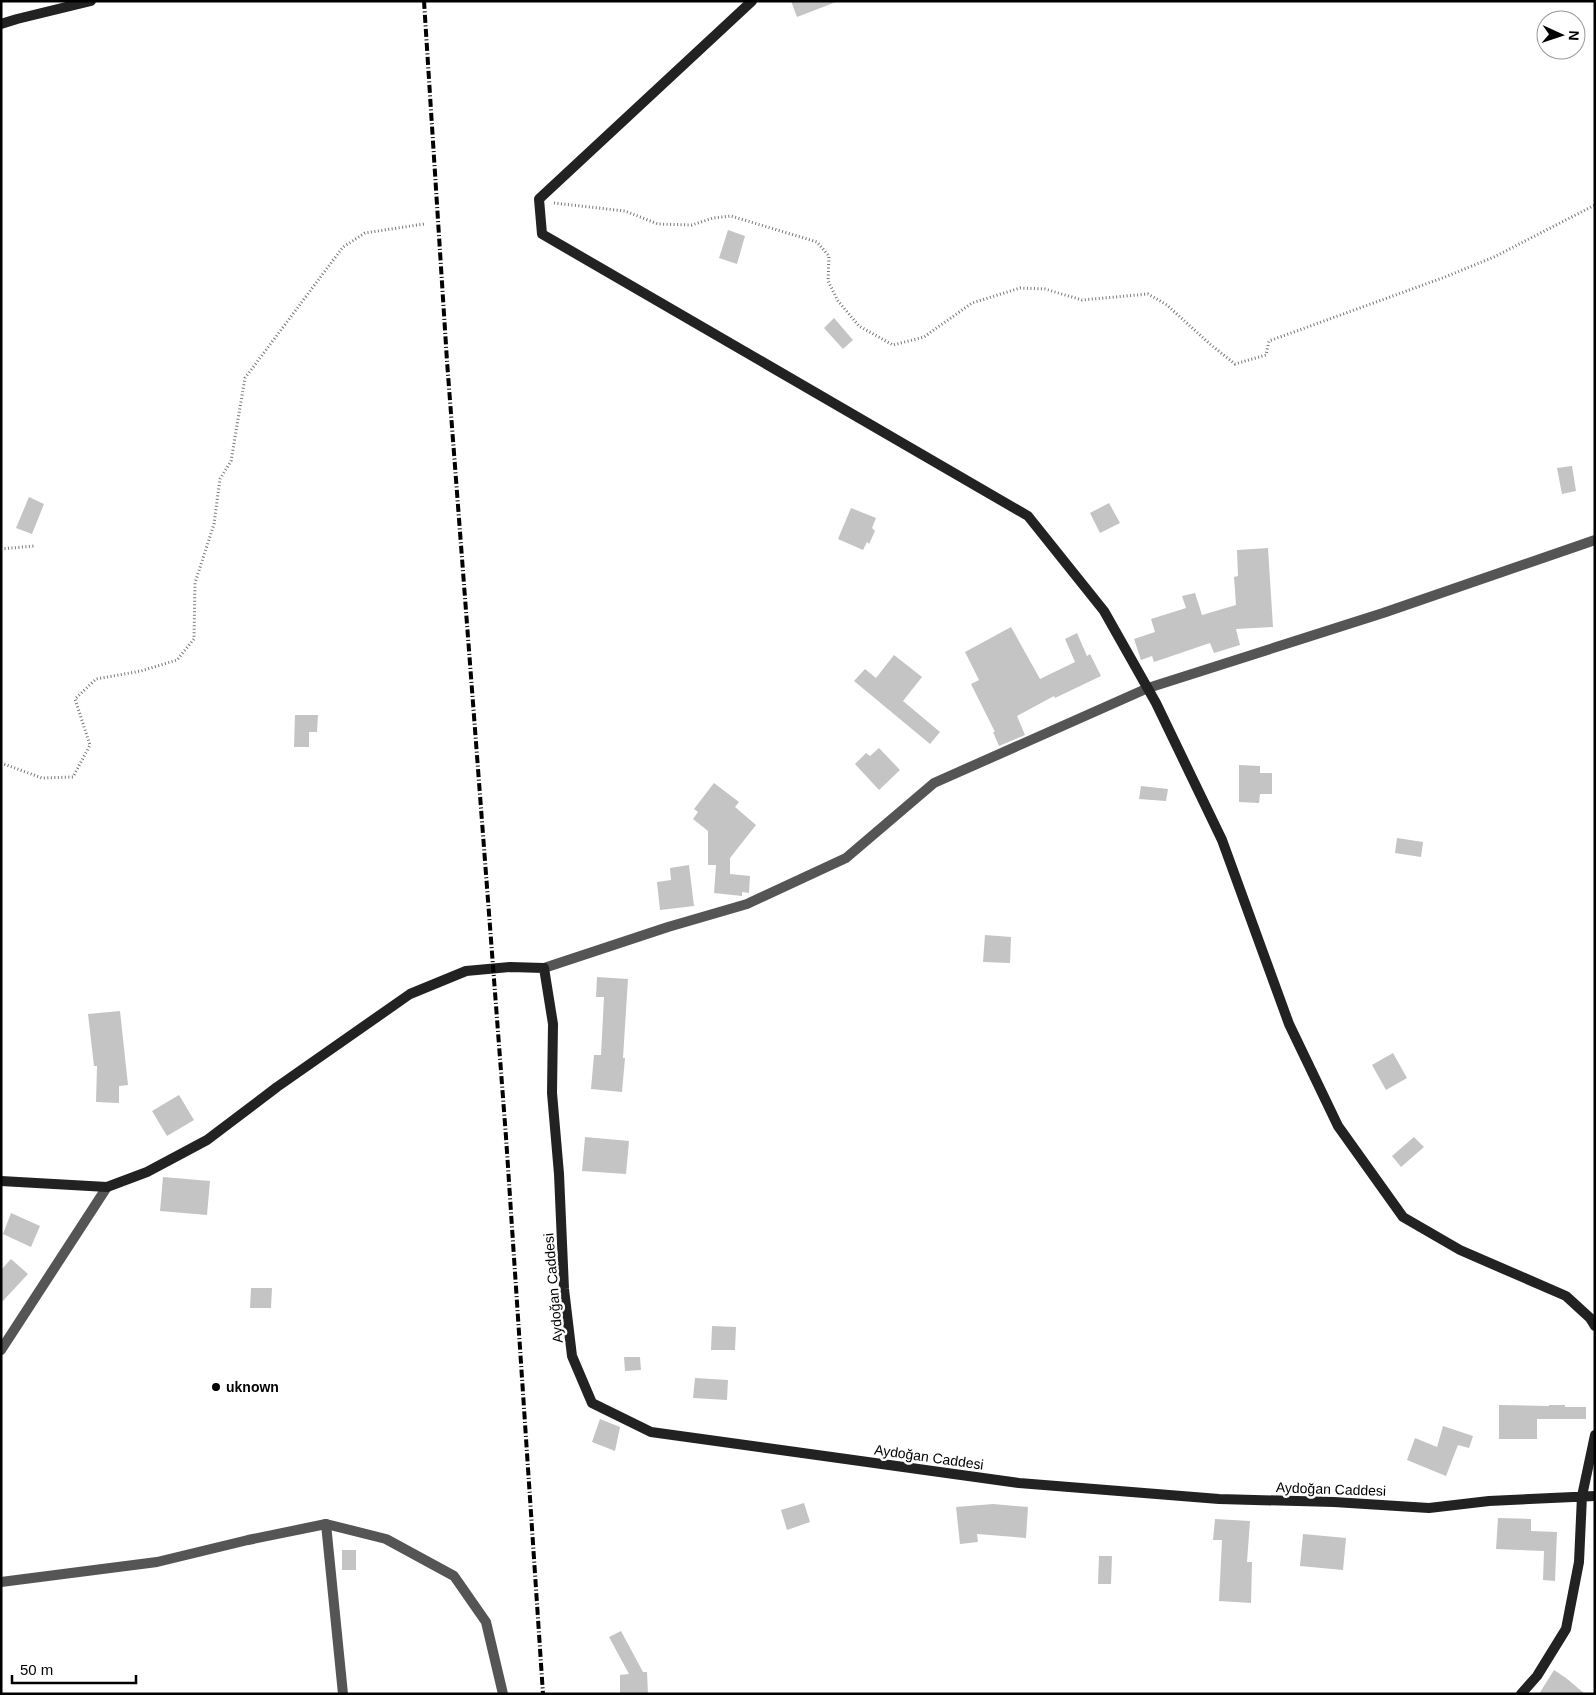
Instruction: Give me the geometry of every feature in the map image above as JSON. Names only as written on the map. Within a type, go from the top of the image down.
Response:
[{"type":"street","points":[[1,24],[91,1]]},
{"type":"street","points":[[752,1],[539,199],[542,234],[1028,516],[1104,611],[1148,688],[1222,840],[1289,1024],[1338,1126],[1403,1217],[1460,1250],[1566,1296],[1590,1318],[1595,1326]]},
{"type":"street","points":[[1,1182],[107,1187],[147,1172],[206,1140],[277,1087],[410,994],[466,971],[510,967],[544,968],[668,927],[747,904],[846,858],[934,783],[1148,688],[1383,613],[1595,540]]},
{"type":"street","name":"Aydoğan Caddesi","points":[[544,968],[553,1024],[552,1093],[559,1174],[564,1289],[572,1356],[592,1403],[651,1432],[1019,1483],[1219,1499],[1334,1502],[1429,1508],[1489,1501],[1595,1496]]},
{"type":"street","points":[[1,1350],[107,1187]]},
{"type":"street","points":[[1521,1694],[1538,1676],[1566,1629],[1579,1562],[1582,1496],[1595,1435]]},
{"type":"street","points":[[1,1582],[157,1562],[248,1540],[326,1524],[386,1539],[454,1576],[486,1622],[503,1694]]},
{"type":"street","points":[[326,1524],[343,1694]]},
{"type":"path","points":[[539,199],[562,205],[625,211],[658,224],[692,225],[713,218],[731,216],[817,242],[830,256],[828,281],[838,301],[859,326],[893,345],[924,338],[972,303],[1020,288],[1045,289],[1082,300],[1148,294],[1167,305],[1235,364],[1266,355],[1269,340],[1445,277],[1494,257],[1595,205]]},
{"type":"path","points":[[1,763],[42,778],[73,777],[90,745],[75,699],[96,678],[141,671],[178,660],[194,639],[195,583],[214,524],[220,479],[231,461],[245,378],[343,247],[365,233],[424,224]]},
{"type":"path","points":[[1,549],[34,546]]},
{"type":"building","points":[[791,1],[836,1],[836,2],[797,17]]},
{"type":"building","points":[[728,230],[745,236],[737,264],[719,258]]},
{"type":"building","points":[[834,318],[853,340],[843,349],[824,328]]},
{"type":"building","points":[[1572,466],[1576,491],[1562,494],[1557,468]]},
{"type":"building","points":[[29,497],[44,504],[32,534],[16,528]]},
{"type":"building","points":[[1109,503],[1120,523],[1100,533],[1090,513]]},
{"type":"building","points":[[851,508],[876,518],[872,528],[875,531],[869,544],[867,542],[863,550],[838,539]]},
{"type":"building","points":[[1268,548],[1273,627],[1236,629],[1240,645],[1214,653],[1210,643],[1154,662],[1152,656],[1141,660],[1134,639],[1155,632],[1151,619],[1186,608],[1182,596],[1195,593],[1202,615],[1236,605],[1234,577],[1238,576],[1237,550]]},
{"type":"building","points":[[1011,627],[1040,679],[1075,662],[1065,639],[1077,633],[1087,656],[1090,654],[1101,676],[1055,698],[1054,696],[1017,716],[1025,735],[999,746],[993,732],[995,732],[971,684],[979,680],[965,652]]},
{"type":"building","points":[[894,655],[922,677],[903,701],[940,732],[930,744],[854,681],[865,669],[876,678]]},
{"type":"building","points":[[295,715],[318,715],[317,732],[309,732],[309,747],[294,747]]},
{"type":"building","points":[[879,748],[900,770],[879,790],[855,764],[866,753],[870,756]]},
{"type":"building","points":[[1239,765],[1260,766],[1260,773],[1272,773],[1272,794],[1260,794],[1259,803],[1239,802]]},
{"type":"building","points":[[714,783],[739,802],[735,807],[756,825],[730,858],[730,874],[750,876],[749,893],[742,892],[742,896],[714,893],[716,865],[708,865],[708,831],[693,819],[698,812],[694,809]]},
{"type":"building","points":[[1141,786],[1168,789],[1166,801],[1139,799]]},
{"type":"building","points":[[1397,838],[1423,842],[1421,857],[1395,853]]},
{"type":"building","points":[[689,865],[694,906],[660,910],[657,882],[671,880],[670,868]]},
{"type":"building","points":[[985,935],[1011,937],[1010,963],[983,962]]},
{"type":"building","points":[[597,977],[628,979],[622,1092],[591,1089],[594,1055],[601,1055],[604,997],[596,997]]},
{"type":"building","points":[[120,1011],[128,1085],[119,1086],[119,1103],[96,1102],[97,1066],[94,1066],[88,1014]]},
{"type":"building","points":[[1393,1053],[1407,1078],[1386,1090],[1372,1065]]},
{"type":"building","points":[[179,1095],[194,1120],[167,1136],[152,1111]]},
{"type":"building","points":[[585,1137],[629,1141],[626,1174],[582,1171]]},
{"type":"building","points":[[1414,1137],[1424,1147],[1401,1167],[1392,1156]]},
{"type":"building","points":[[163,1177],[210,1181],[207,1215],[160,1211]]},
{"type":"building","points":[[11,1213],[40,1226],[31,1247],[3,1234]]},
{"type":"building","points":[[11,1259],[28,1274],[1,1303],[1,1270]]},
{"type":"building","points":[[251,1288],[272,1288],[271,1308],[250,1308]]},
{"type":"building","points":[[712,1326],[736,1327],[735,1350],[711,1350]]},
{"type":"building","points":[[624,1357],[640,1357],[641,1370],[625,1371]]},
{"type":"building","points":[[695,1378],[728,1380],[727,1400],[693,1398]]},
{"type":"building","points":[[1499,1405],[1565,1405],[1565,1407],[1586,1407],[1586,1419],[1537,1419],[1537,1439],[1499,1439]]},
{"type":"building","points":[[600,1419],[620,1427],[615,1451],[592,1442]]},
{"type":"building","points":[[1443,1426],[1473,1436],[1469,1448],[1458,1445],[1446,1476],[1407,1460],[1415,1438],[1437,1447]]},
{"type":"building","points":[[804,1503],[810,1522],[787,1530],[781,1510]]},
{"type":"building","points":[[993,1504],[1028,1507],[1026,1538],[977,1534],[978,1542],[960,1544],[956,1507]]},
{"type":"building","points":[[1498,1518],[1531,1519],[1531,1531],[1557,1532],[1555,1581],[1543,1580],[1544,1551],[1496,1549]]},
{"type":"building","points":[[1215,1519],[1250,1521],[1247,1562],[1252,1562],[1251,1603],[1219,1601],[1222,1540],[1213,1540]]},
{"type":"building","points":[[1303,1534],[1346,1538],[1343,1570],[1300,1566]]},
{"type":"building","points":[[342,1550],[356,1550],[356,1570],[342,1570]]},
{"type":"building","points":[[1099,1556],[1112,1556],[1111,1584],[1098,1584]]},
{"type":"building","points":[[621,1631],[643,1672],[647,1672],[648,1694],[620,1694],[620,1675],[629,1674],[609,1637]]},
{"type":"building","points":[[1554,1670],[1566,1678],[1585,1694],[1539,1694]]},
{"type":"railway","points":[[424,1],[447,361],[506,1137],[543,1694]]},
{"type":"place","name":"uknown","points":[[216,1387]]}]
